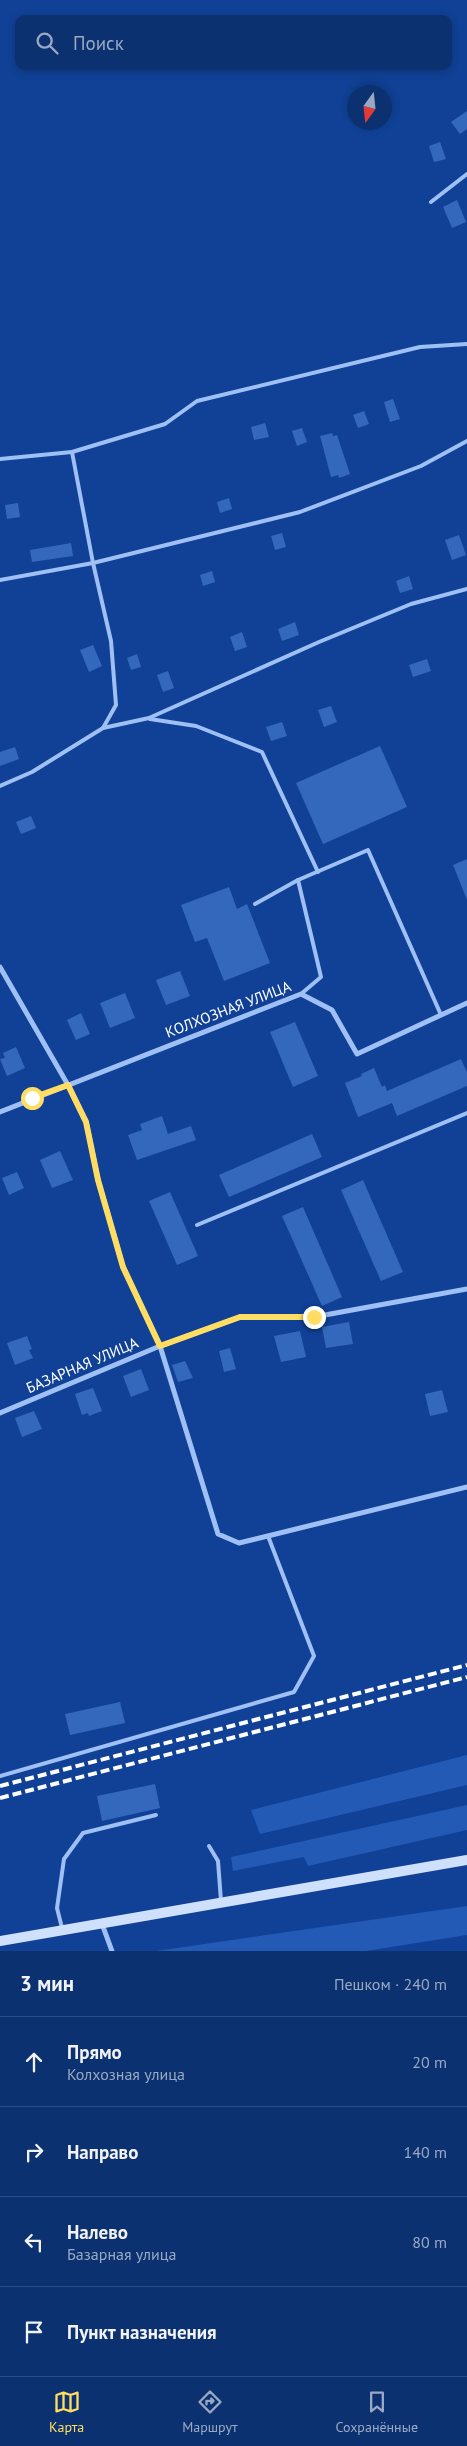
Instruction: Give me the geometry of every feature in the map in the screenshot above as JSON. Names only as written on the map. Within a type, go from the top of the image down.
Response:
[{"type":"main road","points":[[0,1941],[467,1860]]},
{"type":"street","points":[[0,967],[68,1085],[86,1122],[98,1180],[123,1267],[160,1346],[218,1534],[239,1543],[467,1487]]},
{"type":"street","name":"КОЛХОЗНАЯ УЛИЦА","points":[[0,1112],[301,994],[332,1010],[357,1054],[467,1003]]},
{"type":"street","name":"БАЗАРНАЯ УЛИЦА","points":[[0,1413],[160,1346],[240,1317],[314,1317],[467,1289]]},
{"type":"street","points":[[102,1924],[112,1951]]},
{"type":"lane","points":[[431,202],[467,174]]},
{"type":"lane","points":[[0,459],[72,452],[165,424],[197,401],[420,347],[467,344]]},
{"type":"lane","points":[[0,580],[93,563],[300,512],[421,466],[467,441]]},
{"type":"lane","points":[[72,452],[93,563],[111,642],[116,705],[103,728]]},
{"type":"lane","points":[[0,786],[32,772],[103,728],[149,718],[319,642],[411,604],[467,589]]},
{"type":"lane","points":[[149,718],[196,726],[262,752],[318,872]]},
{"type":"lane","points":[[255,904],[298,880],[368,850],[441,1015]]},
{"type":"lane","points":[[298,880],[321,978],[301,994]]},
{"type":"lane","points":[[197,1225],[467,1113]]},
{"type":"lane","points":[[0,1776],[294,1692],[314,1656],[268,1536]]},
{"type":"lane","points":[[62,1930],[57,1908],[64,1859],[83,1833],[156,1815]]},
{"type":"lane","points":[[209,1846],[218,1861],[221,1904]]},
{"type":"shaded area","points":[[467,1755],[467,1785],[260,1834],[251,1810]]},
{"type":"shaded area","points":[[467,1805],[467,1830],[308,1866],[304,1857],[233,1871],[231,1857]]},
{"type":"shaded area","points":[[467,1906],[467,1935],[366,1951],[156,1951]]},
{"type":"building","points":[[467,111],[467,129],[460,134],[451,122]]},
{"type":"building","points":[[440,142],[446,159],[434,162],[429,146]]},
{"type":"building","points":[[457,200],[466,222],[452,228],[443,207]]},
{"type":"building","points":[[393,399],[400,419],[390,422],[384,402]]},
{"type":"building","points":[[364,411],[369,424],[358,428],[353,415]]},
{"type":"building","points":[[265,423],[269,437],[254,440],[251,427]]},
{"type":"building","points":[[302,428],[307,442],[297,446],[292,431]]},
{"type":"building","points":[[332,433],[333,436],[337,435],[350,474],[339,478],[338,475],[331,477],[320,436]]},
{"type":"building","points":[[229,498],[232,509],[220,513],[217,502]]},
{"type":"building","points":[[18,503],[20,517],[7,519],[5,505]]},
{"type":"building","points":[[282,533],[286,547],[275,550],[271,536]]},
{"type":"building","points":[[459,535],[466,555],[452,560],[445,540]]},
{"type":"building","points":[[71,543],[73,556],[32,562],[30,550]]},
{"type":"building","points":[[212,571],[215,582],[203,586],[200,575]]},
{"type":"building","points":[[409,576],[413,589],[400,593],[396,581]]},
{"type":"building","points":[[295,622],[299,635],[282,641],[278,629]]},
{"type":"building","points":[[242,632],[247,647],[235,651],[230,637]]},
{"type":"building","points":[[93,645],[102,666],[89,672],[80,650]]},
{"type":"building","points":[[137,654],[141,667],[131,670],[127,658]]},
{"type":"building","points":[[427,659],[431,671],[413,677],[409,665]]},
{"type":"building","points":[[168,671],[174,688],[163,692],[157,675]]},
{"type":"building","points":[[331,706],[337,722],[324,727],[318,710]]},
{"type":"building","points":[[282,722],[287,736],[271,741],[266,727]]},
{"type":"building","points":[[380,746],[407,807],[323,844],[296,783]]},
{"type":"building","points":[[15,747],[19,759],[0,766],[0,752]]},
{"type":"building","points":[[31,816],[36,828],[21,834],[16,822]]},
{"type":"building","points":[[467,859],[467,900],[453,865]]},
{"type":"building","points":[[229,887],[237,909],[247,904],[270,963],[224,981],[207,938],[195,942],[181,905]]},
{"type":"building","points":[[180,971],[190,996],[166,1005],[156,980]]},
{"type":"building","points":[[125,993],[135,1018],[110,1028],[100,1003]]},
{"type":"building","points":[[81,1013],[90,1034],[76,1040],[67,1020]]},
{"type":"building","points":[[295,1022],[318,1076],[293,1087],[270,1032]]},
{"type":"building","points":[[16,1047],[25,1068],[7,1076],[0,1059],[5,1058],[3,1053]]},
{"type":"building","points":[[461,1059],[467,1072],[467,1086],[397,1116],[392,1103],[358,1117],[345,1083],[362,1076],[361,1074],[374,1068],[382,1087],[385,1085],[387,1091]]},
{"type":"building","points":[[162,1116],[168,1134],[191,1126],[196,1140],[137,1160],[128,1135],[142,1130],[140,1124]]},
{"type":"building","points":[[312,1134],[322,1157],[229,1197],[219,1175]]},
{"type":"building","points":[[60,1151],[73,1180],[52,1188],[40,1160]]},
{"type":"building","points":[[17,1172],[24,1188],[9,1195],[2,1178]]},
{"type":"building","points":[[363,1180],[403,1272],[381,1281],[341,1190]]},
{"type":"building","points":[[170,1192],[198,1256],[177,1265],[149,1201]]},
{"type":"building","points":[[303,1207],[342,1297],[322,1306],[282,1216]]},
{"type":"building","points":[[349,1322],[353,1344],[326,1348],[322,1327]]},
{"type":"building","points":[[300,1331],[306,1357],[281,1362],[274,1336]]},
{"type":"building","points":[[27,1336],[32,1349],[29,1350],[33,1358],[15,1365],[7,1343]]},
{"type":"building","points":[[230,1348],[236,1369],[224,1372],[219,1351]]},
{"type":"building","points":[[185,1361],[193,1378],[178,1382],[172,1365]]},
{"type":"building","points":[[141,1369],[149,1390],[131,1397],[123,1376]]},
{"type":"building","points":[[93,1388],[102,1411],[89,1416],[88,1413],[82,1415],[75,1394]]},
{"type":"building","points":[[442,1390],[448,1412],[430,1416],[425,1394]]},
{"type":"building","points":[[34,1411],[42,1429],[22,1437],[15,1418]]},
{"type":"building","points":[[120,1702],[125,1723],[70,1735],[65,1714]]},
{"type":"building","points":[[155,1784],[160,1808],[102,1821],[97,1796]]},
{"type":"railway","points":[[0,1786],[467,1665]]},
{"type":"railway","points":[[0,1798],[467,1677]]},
{"type":"route","points":[[32,1098],[68,1085],[86,1122],[98,1180],[123,1267],[160,1346],[240,1317],[314,1317]]}]
